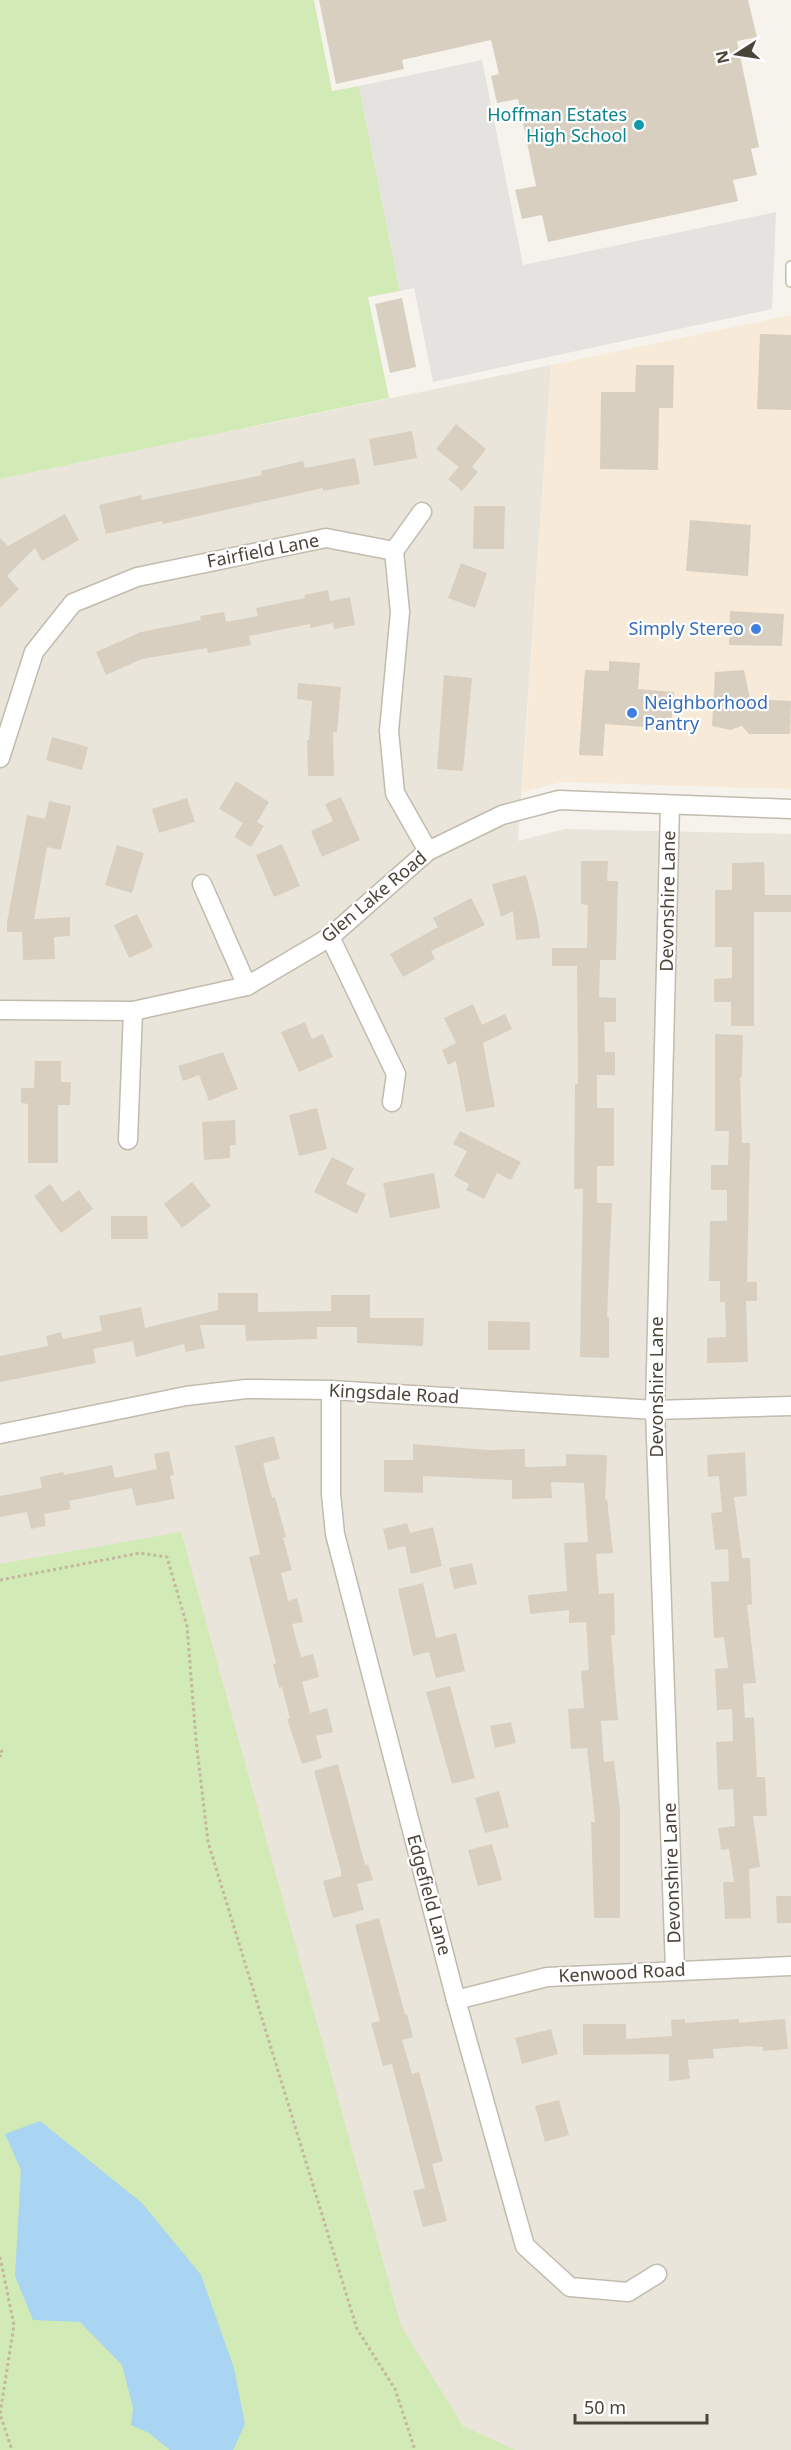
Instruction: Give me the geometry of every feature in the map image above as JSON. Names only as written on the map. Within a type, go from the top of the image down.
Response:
[{"type":"street","points":[[422,512],[394,551],[400,612],[389,731],[394,793],[428,851]]},
{"type":"street","name":"Fairfield Lane","points":[[0,758],[34,652],[73,603],[137,577],[326,538],[394,551]]},
{"type":"street","name":"Glen Lake Road","points":[[0,1010],[134,1011],[247,987],[330,938],[428,851],[502,815],[559,800],[791,809]]},
{"type":"street","name":"Devonshire Lane","points":[[670,804],[655,1410],[675,1970]]},
{"type":"street","points":[[202,884],[247,987]]},
{"type":"street","points":[[330,938],[396,1074],[392,1102]]},
{"type":"street","points":[[128,1140],[134,1011]]},
{"type":"street","name":"Kingsdale Road","points":[[0,1434],[186,1396],[218,1391],[278,1388],[655,1410],[791,1406]]},
{"type":"street","name":"Edgefield Lane","points":[[331,1390],[331,1494],[335,1534],[456,2000],[525,2246],[570,2287],[628,2292],[657,2274]]},
{"type":"street","name":"Kenwood Road","points":[[456,2000],[547,1977],[791,1966]]},
{"type":"lane","points":[[790,282],[791,266]]},
{"type":"path","points":[[0,1580],[140,1553],[167,1557],[187,1626],[196,1740],[208,1842],[357,2329],[395,2389],[415,2450]]},
{"type":"path","points":[[0,1752],[2,1751],[0,1757]]},
{"type":"path","points":[[0,2257],[14,2325],[0,2414],[12,2450]]},
{"type":"shaded area","points":[[482,60],[523,265],[776,212],[772,309],[433,382],[414,288],[400,291],[359,86]]},
{"type":"shaded area","points":[[791,315],[791,789],[562,782],[522,792],[551,365]]},
{"type":"shaded area","points":[[551,365],[518,841],[565,829],[791,834],[791,2450],[513,2450],[462,2426],[401,2327],[0,1565],[0,479]]},
{"type":"green space","points":[[0,0],[314,0],[332,91],[359,86],[400,291],[368,297],[389,398],[0,479]]},
{"type":"green space","points":[[181,1532],[401,2326],[463,2426],[515,2450],[0,2450],[0,1564]]},
{"type":"water","points":[[40,2121],[142,2203],[201,2275],[234,2368],[245,2424],[233,2450],[170,2450],[149,2433],[131,2425],[133,2408],[122,2365],[80,2322],[33,2320],[15,2276],[21,2170],[5,2134]]},
{"type":"building","name":"Hoffman Estates High School","points":[[319,0],[748,0],[757,37],[737,41],[759,147],[751,149],[757,175],[733,180],[738,201],[548,242],[542,215],[522,219],[515,190],[536,186],[518,99],[497,103],[491,76],[499,74],[491,40],[402,60],[404,69],[336,84]]},
{"type":"building","points":[[402,298],[416,367],[390,373],[375,304]]},
{"type":"building","points":[[760,334],[791,335],[791,410],[757,409]]},
{"type":"building","points":[[636,365],[674,365],[673,408],[659,408],[658,470],[600,469],[601,392],[635,392]]},
{"type":"building","points":[[456,424],[486,449],[472,467],[478,472],[462,491],[448,479],[459,467],[436,449]]},
{"type":"building","points":[[412,431],[417,458],[374,466],[369,439]]},
{"type":"building","points":[[355,458],[360,484],[323,491],[323,488],[163,524],[162,521],[106,534],[99,505],[141,495],[142,500],[262,475],[261,471],[303,461],[305,468]]},
{"type":"building","points":[[474,506],[505,506],[504,549],[473,549]]},
{"type":"building","points":[[65,514],[79,540],[42,561],[35,548],[7,576],[19,589],[0,608],[0,538],[8,546]]},
{"type":"building","points":[[690,520],[751,525],[748,576],[686,571]]},
{"type":"building","points":[[461,563],[487,573],[475,608],[448,598]]},
{"type":"building","points":[[328,590],[330,601],[350,597],[355,625],[334,629],[333,623],[310,628],[310,624],[249,636],[251,645],[208,653],[207,648],[142,659],[106,675],[96,652],[141,632],[201,620],[200,616],[224,612],[226,622],[258,616],[256,608],[305,598],[304,595]]},
{"type":"building","name":"Simply Stereo","points":[[730,611],[784,614],[782,646],[729,645]]},
{"type":"building","points":[[609,661],[640,663],[638,689],[674,692],[671,729],[605,724],[603,756],[579,755],[585,670],[609,671]]},
{"type":"building","points":[[744,670],[750,699],[791,701],[790,734],[749,734],[742,726],[730,730],[712,726],[715,672]]},
{"type":"building","points":[[444,675],[472,678],[463,771],[437,769]]},
{"type":"building","points":[[298,683],[341,687],[337,732],[333,732],[334,776],[308,776],[307,740],[309,740],[312,701],[297,699]]},
{"type":"building","points":[[52,737],[88,747],[82,770],[46,760]]},
{"type":"building","points":[[236,781],[269,802],[257,822],[264,826],[251,847],[234,837],[243,823],[219,809]]},
{"type":"building","points":[[341,797],[360,840],[322,857],[311,831],[333,821],[325,804]]},
{"type":"building","points":[[187,798],[195,822],[159,833],[152,809]]},
{"type":"building","points":[[49,801],[71,806],[61,850],[47,847],[34,919],[70,917],[70,936],[54,937],[55,959],[23,960],[22,932],[7,932],[7,922],[27,815],[45,819]]},
{"type":"building","points":[[282,844],[300,886],[274,897],[256,855]]},
{"type":"building","points":[[117,845],[144,853],[132,893],[105,885]]},
{"type":"building","points":[[581,861],[608,861],[607,881],[618,881],[616,960],[600,960],[599,997],[616,998],[616,1022],[604,1022],[605,1052],[615,1052],[615,1075],[597,1075],[597,1108],[614,1108],[614,1166],[597,1166],[597,1203],[612,1203],[607,1317],[609,1317],[609,1358],[580,1357],[583,1189],[574,1189],[575,1084],[578,1084],[577,966],[552,966],[552,948],[587,948],[588,905],[581,904]]},
{"type":"building","points":[[764,862],[765,895],[791,895],[791,912],[754,912],[754,1026],[731,1026],[731,1002],[714,1002],[714,979],[732,978],[732,947],[715,947],[715,890],[732,890],[732,863]]},
{"type":"building","points":[[526,875],[540,938],[516,940],[513,911],[501,917],[492,884]]},
{"type":"building","points":[[471,898],[485,925],[431,951],[435,959],[403,977],[390,954],[438,927],[433,918]]},
{"type":"building","points":[[137,914],[153,947],[129,958],[114,925]]},
{"type":"building","points":[[473,1004],[482,1025],[505,1014],[512,1029],[483,1043],[495,1107],[466,1112],[456,1061],[448,1065],[442,1050],[456,1043],[444,1018]]},
{"type":"building","points":[[305,1022],[312,1039],[323,1034],[333,1057],[299,1072],[281,1032]]},
{"type":"building","points":[[715,1034],[743,1035],[742,1077],[740,1077],[742,1143],[750,1143],[747,1282],[757,1282],[757,1301],[746,1301],[748,1362],[707,1363],[707,1338],[726,1337],[725,1302],[720,1302],[720,1281],[709,1281],[710,1221],[727,1221],[727,1190],[711,1190],[711,1165],[728,1165],[729,1131],[715,1131]]},
{"type":"building","points":[[223,1052],[238,1089],[209,1101],[199,1075],[183,1081],[178,1066]]},
{"type":"building","points":[[35,1061],[61,1061],[61,1082],[71,1082],[70,1105],[58,1105],[58,1163],[28,1163],[28,1104],[21,1103],[21,1088],[34,1088]]},
{"type":"building","points":[[317,1108],[327,1149],[299,1156],[289,1115]]},
{"type":"building","points":[[235,1120],[236,1145],[230,1145],[230,1158],[204,1160],[202,1122]]},
{"type":"building","points":[[460,1131],[521,1162],[511,1180],[497,1173],[484,1199],[466,1190],[469,1184],[454,1176],[467,1151],[453,1144]]},
{"type":"building","points":[[332,1157],[354,1168],[346,1184],[366,1194],[357,1214],[314,1192]]},
{"type":"building","points":[[434,1173],[440,1208],[390,1218],[383,1183]]},
{"type":"building","points":[[192,1182],[211,1206],[182,1228],[164,1204]]},
{"type":"building","points":[[50,1184],[63,1202],[79,1190],[93,1209],[61,1233],[34,1196]]},
{"type":"building","points":[[111,1216],[147,1216],[148,1239],[111,1239]]},
{"type":"building","points":[[218,1293],[258,1293],[258,1312],[331,1311],[331,1295],[370,1295],[370,1318],[424,1318],[423,1346],[357,1343],[357,1327],[317,1327],[317,1339],[246,1341],[245,1325],[200,1325],[205,1348],[186,1352],[184,1344],[136,1357],[133,1341],[93,1349],[96,1363],[0,1382],[0,1356],[48,1346],[46,1336],[61,1332],[63,1339],[102,1331],[99,1316],[141,1307],[145,1328],[218,1310]]},
{"type":"building","points":[[488,1321],[530,1322],[530,1350],[488,1350]]},
{"type":"building","points":[[274,1436],[280,1459],[263,1463],[286,1537],[283,1538],[292,1570],[281,1573],[288,1601],[297,1598],[303,1622],[292,1624],[301,1657],[313,1654],[319,1677],[302,1682],[310,1713],[327,1708],[333,1732],[316,1736],[322,1758],[302,1764],[287,1719],[290,1718],[282,1687],[279,1688],[273,1664],[276,1663],[249,1557],[260,1554],[235,1446]]},
{"type":"building","points":[[413,1444],[489,1450],[525,1449],[525,1467],[566,1466],[566,1454],[607,1455],[605,1500],[607,1499],[613,1553],[596,1554],[599,1594],[614,1593],[615,1635],[611,1635],[618,1720],[601,1721],[604,1762],[614,1761],[620,1810],[620,1918],[594,1918],[591,1822],[595,1822],[587,1748],[571,1749],[568,1709],[584,1708],[581,1671],[589,1670],[586,1622],[569,1623],[569,1610],[530,1614],[528,1595],[567,1591],[564,1543],[588,1542],[584,1483],[551,1482],[552,1498],[512,1499],[512,1480],[423,1476],[423,1493],[384,1492],[384,1460],[413,1460]]},
{"type":"building","points":[[169,1451],[174,1475],[170,1476],[175,1499],[136,1506],[132,1488],[69,1501],[71,1509],[44,1514],[46,1526],[31,1529],[27,1512],[0,1517],[0,1496],[42,1488],[40,1477],[63,1472],[64,1475],[112,1465],[115,1478],[157,1469],[154,1454]]},
{"type":"building","points":[[745,1452],[747,1496],[734,1497],[742,1558],[750,1558],[752,1604],[747,1605],[756,1683],[743,1684],[745,1718],[754,1717],[757,1777],[765,1777],[767,1816],[753,1816],[760,1867],[749,1869],[751,1918],[725,1919],[723,1882],[734,1882],[729,1849],[721,1850],[718,1828],[735,1826],[733,1789],[718,1790],[716,1742],[733,1741],[732,1709],[717,1710],[715,1669],[728,1668],[724,1637],[714,1638],[711,1582],[729,1581],[728,1549],[715,1550],[711,1513],[722,1512],[719,1476],[708,1477],[707,1455]]},
{"type":"building","points":[[407,1523],[410,1533],[433,1527],[442,1566],[411,1574],[405,1546],[388,1550],[383,1529]]},
{"type":"building","points":[[472,1563],[477,1584],[454,1589],[449,1568]]},
{"type":"building","points":[[423,1583],[436,1638],[456,1633],[465,1671],[436,1678],[429,1652],[413,1656],[398,1589]]},
{"type":"building","points":[[450,1686],[475,1778],[452,1784],[426,1692]]},
{"type":"building","points":[[511,1722],[516,1743],[495,1748],[490,1726]]},
{"type":"building","points":[[338,1764],[365,1865],[368,1864],[373,1880],[357,1884],[364,1910],[333,1918],[323,1881],[341,1876],[341,1871],[314,1771]]},
{"type":"building","points":[[499,1791],[509,1827],[485,1833],[475,1798]]},
{"type":"building","points":[[492,1844],[502,1880],[478,1886],[468,1850]]},
{"type":"building","points":[[776,1896],[791,1896],[791,1923],[777,1923]]},
{"type":"building","points":[[379,1918],[413,2037],[402,2040],[412,2074],[419,2072],[443,2161],[432,2164],[447,2221],[423,2227],[413,2191],[425,2188],[392,2064],[383,2066],[371,2023],[380,2021],[355,1925]]},
{"type":"building","points":[[685,2019],[685,2023],[739,2019],[739,2023],[785,2019],[788,2049],[763,2051],[763,2047],[750,2046],[713,2049],[714,2058],[688,2060],[690,2079],[669,2081],[669,2054],[583,2055],[583,2024],[626,2024],[626,2039],[672,2036],[671,2020]]},
{"type":"building","points":[[551,2029],[558,2054],[522,2064],[515,2038]]},
{"type":"building","points":[[559,2100],[569,2135],[545,2142],[535,2106]]},
{"type":"place","name":"Hoffman Estates High School","points":[[639,125]]},
{"type":"place","name":"Simply Stereo","points":[[756,629]]},
{"type":"place","name":"Neighborhood Pantry","points":[[632,713]]}]
